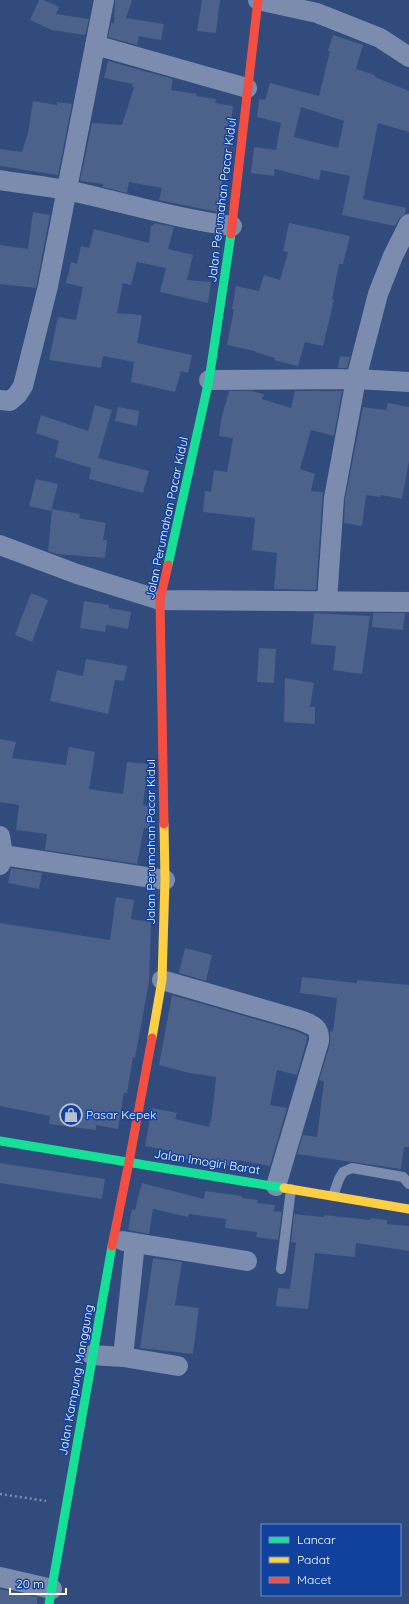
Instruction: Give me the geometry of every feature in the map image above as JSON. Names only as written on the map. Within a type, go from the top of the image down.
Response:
[{"type":"street","points":[[0,400],[10,401],[17,395],[23,386],[48,286],[104,0]]},
{"type":"street","points":[[258,0],[317,13],[380,38],[409,58]]},
{"type":"street","name":"Jalan Perumahan Pacar Kidul","points":[[129,1162],[162,980],[165,880],[160,600],[209,380],[232,226],[258,0]]},
{"type":"street","points":[[94,45],[247,88]]},
{"type":"street","points":[[0,180],[67,191],[200,221],[232,226]]},
{"type":"street","points":[[326,601],[334,498],[356,379],[378,294],[393,256],[409,224]]},
{"type":"street","points":[[209,380],[356,379],[409,382]]},
{"type":"street","points":[[0,545],[77,574],[160,600],[409,602]]},
{"type":"street","points":[[0,836],[1,860],[165,880]]},
{"type":"street","points":[[162,980],[300,1020],[315,1027],[319,1033],[319,1041],[284,1187]]},
{"type":"street","name":"Jalan Imogiri Barat","points":[[0,1141],[284,1187],[409,1209]]},
{"type":"street","name":"Jalan Kampung Manggung","points":[[50,1596],[113,1239],[129,1162]]},
{"type":"street","points":[[113,1239],[247,1261]]},
{"type":"street","points":[[123,1357],[135,1243]]},
{"type":"street","points":[[92,1355],[123,1357],[178,1366]]},
{"type":"street","points":[[0,1577],[50,1596]]},
{"type":"lane","points":[[333,1196],[343,1172],[352,1168],[403,1177],[409,1184]]},
{"type":"lane","points":[[281,1269],[284,1187]]},
{"type":"path","points":[[0,1494],[66,1504]]},
{"type":"building","points":[[39,0],[44,0],[59,7],[56,14],[89,19],[85,35],[52,30],[30,20]]},
{"type":"building","points":[[115,0],[132,0],[126,18],[164,24],[161,40],[139,36],[137,45],[108,37],[111,23],[114,23]]},
{"type":"building","points":[[202,0],[220,0],[216,33],[197,31]]},
{"type":"building","points":[[333,35],[363,45],[356,69],[375,75],[375,77],[409,91],[409,132],[378,123],[363,199],[406,208],[405,214],[399,219],[395,226],[342,215],[350,176],[321,170],[319,180],[275,169],[274,176],[251,173],[254,147],[276,150],[281,123],[257,117],[259,99],[265,100],[270,83],[319,96],[330,51],[328,51]],"holes":[[[301,107],[344,121],[338,148],[294,137]]]},
{"type":"building","points":[[108,61],[173,79],[171,90],[197,94],[196,96],[216,99],[215,103],[233,106],[226,169],[224,169],[217,212],[159,200],[162,188],[129,182],[127,193],[103,187],[103,184],[80,181],[92,123],[122,125],[134,87],[132,87],[133,84],[104,78]]},
{"type":"building","points":[[33,101],[57,105],[57,102],[72,104],[58,175],[0,166],[0,149],[22,152],[28,133]]},
{"type":"building","points":[[33,212],[50,215],[36,288],[0,284],[0,245],[28,249]]},
{"type":"building","points":[[154,223],[174,227],[168,249],[193,255],[187,280],[211,282],[208,303],[160,292],[166,268],[137,262],[131,285],[123,283],[117,313],[142,315],[137,343],[192,355],[188,373],[181,371],[175,392],[131,382],[134,362],[103,356],[101,368],[49,360],[58,317],[76,320],[83,287],[66,283],[71,262],[77,264],[81,246],[89,248],[94,229],[149,243],[151,225],[153,226]]},
{"type":"building","points":[[289,223],[350,236],[343,264],[339,264],[332,299],[334,300],[323,346],[305,342],[298,366],[274,360],[275,358],[255,351],[227,345],[234,309],[232,309],[236,286],[259,291],[264,275],[280,280],[288,252],[283,251]]},
{"type":"building","points":[[340,356],[350,357],[347,368],[338,368]]},
{"type":"building","points":[[229,391],[251,391],[264,394],[262,399],[291,408],[295,391],[342,391],[334,436],[311,430],[300,469],[315,474],[311,491],[323,492],[316,590],[274,589],[277,553],[252,550],[255,518],[203,512],[205,491],[211,492],[214,470],[227,472],[233,438],[219,436],[221,420]]},
{"type":"building","points":[[388,403],[409,407],[409,461],[402,499],[381,495],[380,497],[366,495],[362,526],[344,523],[345,499],[363,407],[386,410]]},
{"type":"building","points":[[95,405],[112,410],[98,458],[149,471],[143,493],[89,479],[91,468],[55,457],[59,441],[36,433],[41,415],[88,431]]},
{"type":"building","points":[[118,407],[139,411],[137,426],[115,421]]},
{"type":"building","points":[[36,479],[58,484],[51,511],[29,506]]},
{"type":"building","points":[[52,509],[80,514],[79,518],[106,523],[103,540],[107,540],[105,558],[57,554],[48,551]]},
{"type":"building","points":[[31,593],[48,600],[32,642],[15,635]]},
{"type":"building","points":[[84,601],[109,605],[109,608],[131,612],[128,629],[106,625],[105,632],[80,628]]},
{"type":"building","points":[[314,613],[370,616],[362,674],[333,670],[336,646],[311,644]]},
{"type":"building","points":[[373,613],[405,613],[403,630],[372,627]]},
{"type":"building","points":[[259,648],[276,649],[274,683],[257,682]]},
{"type":"building","points":[[86,659],[127,666],[124,681],[115,680],[108,714],[50,701],[57,670],[83,676]]},
{"type":"building","points":[[285,678],[314,683],[310,707],[315,707],[315,724],[284,722]]},
{"type":"building","points":[[0,739],[16,742],[12,758],[66,765],[69,747],[95,752],[89,789],[123,794],[127,762],[148,764],[143,805],[151,806],[151,811],[149,828],[144,828],[137,864],[45,850],[47,834],[16,830],[19,805],[0,802]]},
{"type":"building","points":[[11,868],[42,873],[39,889],[8,883]]},
{"type":"building","points":[[116,897],[134,900],[131,919],[151,922],[149,982],[135,1058],[133,1057],[127,1093],[124,1092],[118,1129],[96,1125],[96,1130],[49,1124],[50,1116],[0,1106],[0,923],[110,940]]},
{"type":"building","points":[[185,948],[212,955],[206,981],[179,973]]},
{"type":"building","points":[[302,977],[357,983],[357,980],[409,985],[409,1147],[404,1147],[401,1169],[297,1154],[303,1135],[317,1137],[324,1082],[319,1080],[330,1044],[330,1031],[333,1032],[337,998],[300,993]]},
{"type":"building","points":[[172,995],[296,1031],[307,1036],[297,1075],[277,1070],[270,1105],[287,1108],[270,1166],[238,1160],[237,1167],[184,1159],[169,1156],[171,1151],[145,1146],[152,1108],[177,1113],[175,1119],[209,1127],[211,1122],[216,1077],[189,1073],[159,1065]]},
{"type":"building","points":[[0,1163],[105,1179],[102,1199],[0,1183]]},
{"type":"building","points":[[142,1183],[204,1199],[205,1191],[242,1196],[242,1198],[258,1200],[257,1203],[275,1205],[274,1211],[282,1212],[278,1240],[256,1237],[257,1232],[225,1228],[226,1219],[189,1214],[188,1217],[153,1209],[149,1234],[128,1230],[132,1209],[135,1210]]},
{"type":"building","points":[[294,1214],[324,1217],[324,1215],[370,1220],[371,1218],[387,1220],[387,1224],[409,1226],[409,1251],[356,1243],[355,1257],[315,1253],[308,1309],[276,1306],[278,1288],[290,1289],[296,1243],[291,1242]]},
{"type":"building","points":[[153,1258],[182,1262],[175,1305],[199,1308],[193,1354],[140,1348]]},
{"type":"building","points":[[0,1589],[37,1597],[37,1604],[0,1604]]},
{"type":"traffic: fast","points":[[168,565],[209,380],[231,234]]},
{"type":"traffic: fast","points":[[0,1141],[284,1188]]},
{"type":"traffic: fast","points":[[49,1604],[112,1246]]},
{"type":"traffic: slow","points":[[152,1038],[162,980],[165,880],[164,824]]},
{"type":"traffic: slow","points":[[284,1188],[409,1209]]},
{"type":"traffic: jam","points":[[231,234],[258,0]]},
{"type":"traffic: jam","points":[[164,824],[160,600],[168,565]]},
{"type":"traffic: jam","points":[[112,1246],[152,1038]]},
{"type":"place","name":"Pasar Kepek","points":[[71,1115]]}]
